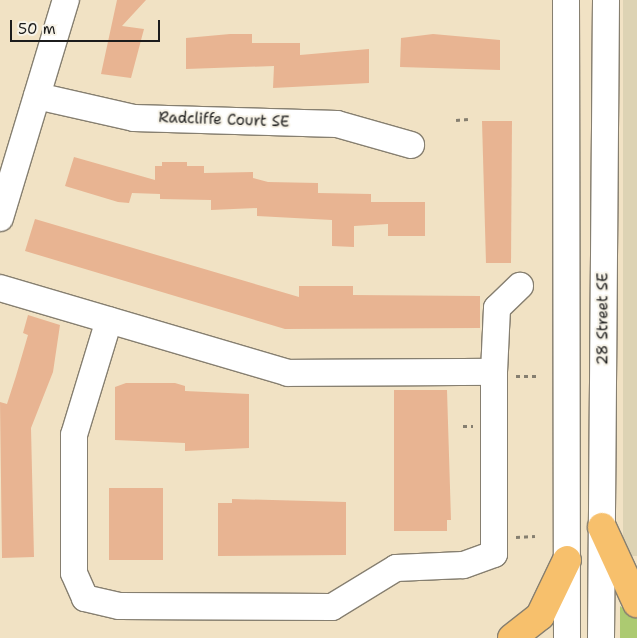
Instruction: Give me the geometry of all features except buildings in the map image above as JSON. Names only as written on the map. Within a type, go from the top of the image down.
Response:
[{"type":"main road","points":[[602,527],[637,603]]},
{"type":"main road","points":[[512,638],[540,616],[567,560]]},
{"type":"street","points":[[0,218],[66,0]]},
{"type":"street","points":[[566,0],[567,638]]},
{"type":"street","name":"28 Street SE","points":[[602,638],[606,0]]},
{"type":"street","name":"Radcliffe Court SE","points":[[37,96],[134,118],[337,124],[410,145]]},
{"type":"street","points":[[108,320],[74,435],[74,573],[85,598],[119,606],[332,607],[396,568],[463,565],[494,554],[494,372],[497,308],[520,286]]},
{"type":"street","points":[[0,288],[288,373],[494,372]]},
{"type":"path","points":[[456,120],[468,119]]},
{"type":"path","points":[[524,376],[536,376]]},
{"type":"path","points":[[520,537],[535,536]]},
{"type":"shaded area","points":[[623,0],[637,0],[637,556],[623,556]]},
{"type":"green space","points":[[620,606],[637,619],[637,638],[620,638]]}]
